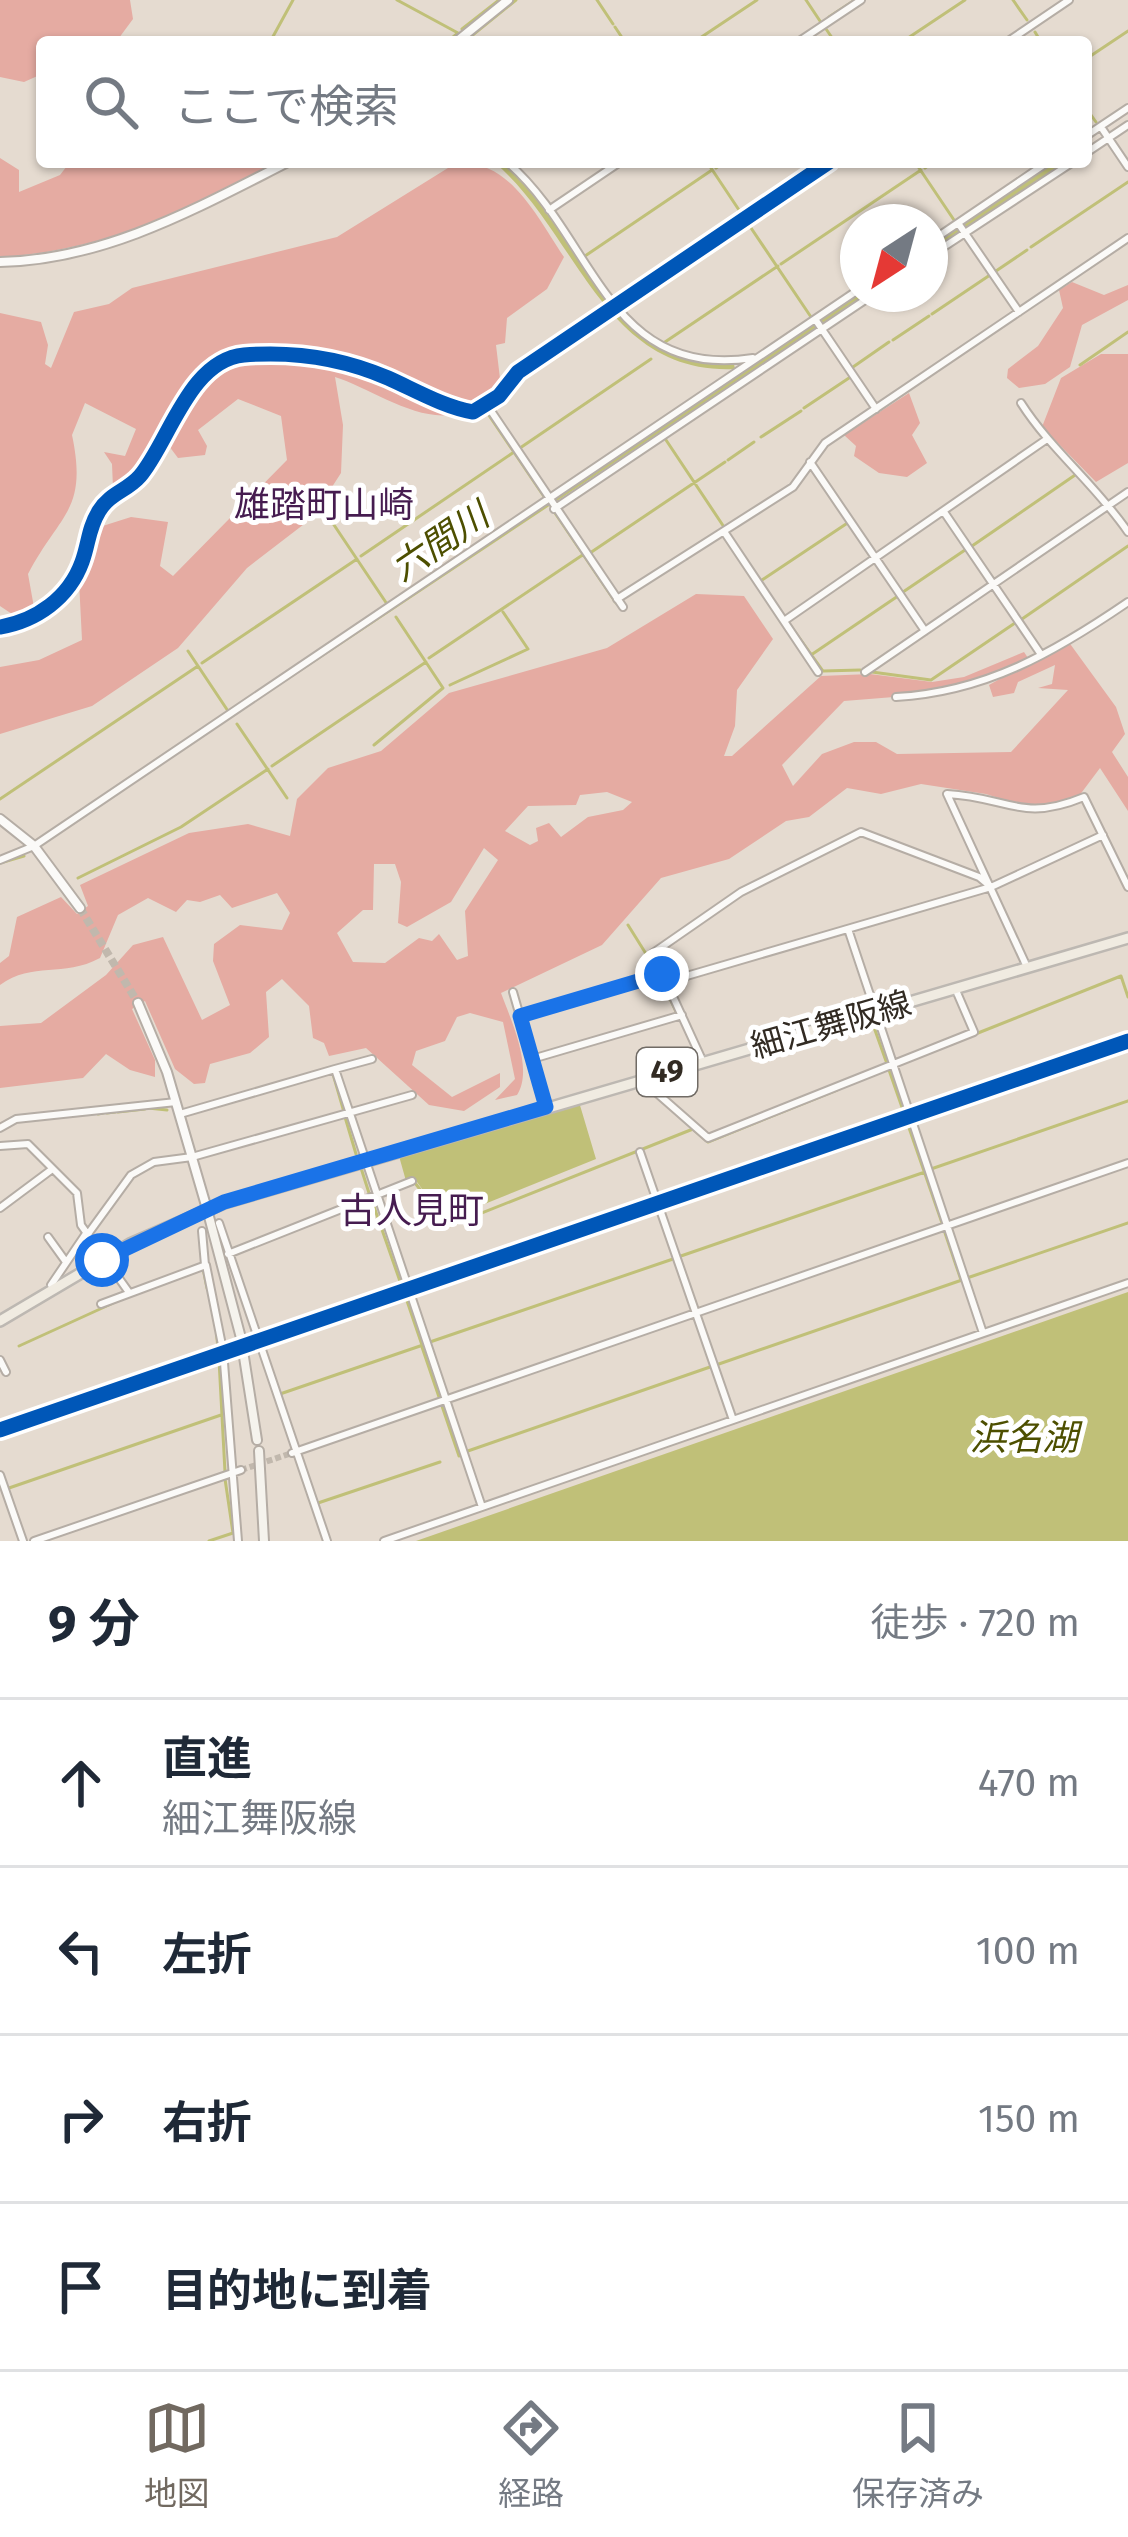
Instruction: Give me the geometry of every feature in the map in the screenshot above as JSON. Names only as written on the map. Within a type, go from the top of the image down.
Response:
[{"type":"main road","name":"細江舞阪線","points":[[0,1321],[106,1258],[207,1209],[1128,938]]},
{"type":"main road","points":[[207,1209],[241,1338],[257,1440]]},
{"type":"main road","points":[[259,1451],[264,1541]]},
{"type":"street","points":[[463,36],[508,0]]},
{"type":"street","points":[[807,36],[861,0]]},
{"type":"street","points":[[1016,36],[1070,0]]},
{"type":"street","points":[[1092,146],[1128,108]]},
{"type":"street","points":[[1092,135],[1128,125]]},
{"type":"street","points":[[1105,132],[1128,167]]},
{"type":"street","points":[[0,262],[68,255],[128,238],[275,168]]},
{"type":"street","points":[[512,168],[549,210],[612,309],[637,332],[676,354],[720,361],[756,358]]},
{"type":"street","points":[[549,210],[611,168]]},
{"type":"street","points":[[0,627],[34,620],[50,606],[81,565],[86,533],[106,499],[141,475],[164,441],[175,410],[226,360],[246,355],[331,359],[466,411],[487,405],[513,376],[820,168]]},
{"type":"street","points":[[948,241],[1040,168]]},
{"type":"street","points":[[948,235],[1063,168]]},
{"type":"street","points":[[962,229],[1018,312]]},
{"type":"street","points":[[487,405],[620,603],[798,483],[825,443],[1128,238]]},
{"type":"street","points":[[0,860],[34,846],[554,504],[840,306]]},
{"type":"street","points":[[554,504],[756,358],[841,312]]},
{"type":"street","points":[[819,324],[876,409]]},
{"type":"street","points":[[1021,403],[1128,532]]},
{"type":"street","points":[[784,621],[1048,439]]},
{"type":"street","points":[[810,462],[925,631]]},
{"type":"street","points":[[865,672],[1128,492]]},
{"type":"street","points":[[943,511],[1040,653]]},
{"type":"street","points":[[725,533],[818,672]]},
{"type":"street","points":[[896,697],[957,692],[1040,653],[1128,602]]},
{"type":"street","points":[[1027,967],[947,794],[986,796],[1036,812],[1084,797],[1128,887]]},
{"type":"street","points":[[0,819],[34,846],[80,908]]},
{"type":"street","points":[[703,1062],[654,951],[676,933],[770,876],[861,832],[979,877],[991,887]]},
{"type":"street","points":[[520,1016],[991,887],[1103,835]]},
{"type":"street","points":[[848,929],[983,1334]]},
{"type":"street","points":[[642,1079],[708,1138],[974,1032],[955,988]]},
{"type":"street","points":[[513,992],[546,1107]]},
{"type":"street","points":[[138,1003],[176,1102],[207,1209]]},
{"type":"street","points":[[532,1059],[682,1015]]},
{"type":"street","points":[[254,1343],[1128,1041]]},
{"type":"street","points":[[179,1114],[372,1059]]},
{"type":"street","points":[[335,1069],[362,1161],[482,1507]]},
{"type":"street","points":[[53,1289],[66,1262],[134,1173],[154,1162],[192,1157],[412,1094]]},
{"type":"street","points":[[0,1127],[16,1119],[176,1102]]},
{"type":"street","points":[[0,1146],[28,1144],[80,1197],[87,1233],[129,1293]]},
{"type":"street","points":[[640,1152],[733,1420]]},
{"type":"street","points":[[294,1451],[1128,1163]]},
{"type":"street","points":[[0,1208],[51,1170]]},
{"type":"street","points":[[228,1254],[412,1181]]},
{"type":"street","points":[[219,1223],[254,1343],[327,1541]]},
{"type":"street","points":[[202,1231],[205,1264],[227,1352],[229,1474],[238,1541]]},
{"type":"street","points":[[48,1237],[66,1262]]},
{"type":"street","points":[[101,1304],[205,1264]]},
{"type":"street","points":[[384,1541],[1128,1283]]},
{"type":"street","points":[[0,1430],[227,1352]]},
{"type":"street","points":[[0,1360],[6,1372]]},
{"type":"street","points":[[34,1541],[241,1470]]},
{"type":"street","points":[[0,1475],[22,1541]]},
{"type":"street","points":[[0,1512],[11,1508]]},
{"type":"shaded area","points":[[0,0],[130,0],[133,19],[120,36],[36,36],[36,77],[24,82],[0,77]]},
{"type":"shaded area","points":[[0,158],[19,170],[19,192],[60,175],[65,168],[264,168],[143,227],[70,248],[0,257]]},
{"type":"shaded area","points":[[448,168],[486,168],[520,194],[564,257],[547,289],[507,318],[505,343],[496,345],[501,387],[484,401],[464,408],[332,357],[235,354],[190,388],[170,414],[143,468],[113,488],[112,464],[104,452],[125,456],[136,429],[85,403],[72,435],[74,496],[28,574],[35,613],[18,618],[0,606],[0,313],[41,322],[48,345],[45,364],[51,368],[74,312],[109,304],[132,288],[337,237]]},
{"type":"shaded area","points":[[1072,282],[1104,295],[1128,285],[1128,300],[1082,325],[1070,367],[1045,384],[1019,388],[1007,378],[1008,369],[1038,346],[1063,308],[1059,290]]},
{"type":"shaded area","points":[[1101,354],[1128,354],[1128,463],[1096,482],[1042,427],[1061,378]]},
{"type":"shaded area","points":[[246,357],[331,365],[461,412],[446,415],[414,410],[335,377],[343,425],[341,473],[312,518],[247,568],[178,648],[92,706],[0,734],[0,667],[39,660],[82,640],[79,581],[90,530],[131,517],[168,522],[160,566],[173,576],[287,460],[281,416],[238,399],[198,430],[207,446],[205,455],[178,458],[166,442],[177,414],[196,389],[219,369]]},
{"type":"shaded area","points":[[909,393],[920,423],[912,435],[927,463],[907,477],[879,473],[854,456],[856,446],[844,435]]},
{"type":"shaded area","points":[[696,594],[744,596],[773,639],[737,690],[735,726],[724,756],[732,756],[821,676],[870,674],[932,682],[964,677],[1024,652],[1028,658],[944,693],[844,701],[782,765],[793,786],[822,754],[854,742],[876,742],[897,754],[1011,752],[1068,690],[1038,688],[1052,684],[1055,665],[1018,682],[1014,693],[993,697],[989,685],[1068,641],[1116,707],[1125,734],[1112,752],[1128,777],[1128,811],[1100,768],[1079,796],[1036,810],[986,794],[921,784],[881,794],[847,788],[809,817],[786,821],[729,859],[661,878],[602,945],[501,993],[522,1058],[517,1095],[495,1100],[515,1079],[503,1022],[470,1013],[457,1017],[445,1041],[416,1051],[412,1065],[452,1097],[500,1073],[500,1087],[464,1111],[429,1105],[366,1048],[329,1056],[324,1043],[313,1038],[309,1006],[282,979],[266,992],[269,1037],[250,1053],[210,1064],[205,1083],[194,1084],[175,1069],[145,1001],[132,1009],[155,1060],[155,1077],[130,1070],[106,1054],[83,1078],[0,1088],[0,1026],[41,1023],[106,975],[133,945],[163,937],[202,1020],[230,1005],[213,961],[214,944],[240,925],[282,930],[290,913],[277,893],[232,908],[220,895],[200,902],[187,900],[176,912],[148,898],[118,915],[100,958],[73,967],[24,973],[0,985],[0,963],[9,956],[17,917],[61,897],[77,914],[88,906],[80,885],[189,833],[248,824],[290,836],[297,799],[328,768],[381,751],[449,693],[607,648]],"holes":[[[607,792],[632,802],[623,810],[588,817],[561,837],[549,823],[536,828],[538,841],[530,845],[505,831],[528,806],[576,805],[580,795]],[[484,848],[498,860],[465,911],[468,956],[457,960],[439,934],[432,941],[419,938],[385,963],[353,962],[337,933],[363,910],[373,910],[374,864],[395,864],[401,882],[398,923],[407,927],[451,902]]]},
{"type":"water","points":[[500,168],[508,168],[530,191],[626,321],[655,345],[691,360],[734,364],[735,369],[690,365],[653,349],[623,325]]},
{"type":"water","points":[[1045,168],[1059,168],[948,240],[948,234]]},
{"type":"water","points":[[840,306],[841,312],[49,839]]},
{"type":"water","points":[[579,1102],[596,1159],[445,1220],[414,1178],[406,1181],[399,1156]]},
{"type":"water","name":"浜名湖","points":[[1128,1292],[1128,1541],[416,1541]]},
{"type":"waterway","points":[[273,36],[293,0]]},
{"type":"waterway","points":[[397,0],[458,33]]},
{"type":"waterway","points":[[462,29],[499,0]]},
{"type":"waterway","points":[[471,36],[516,0]]},
{"type":"waterway","points":[[597,0],[613,24]]},
{"type":"waterway","points":[[703,36],[757,0]]},
{"type":"waterway","points":[[806,0],[820,21]]},
{"type":"waterway","points":[[829,17],[855,0]]},
{"type":"waterway","points":[[911,36],[965,0]]},
{"type":"waterway","points":[[1013,0],[1027,20]]},
{"type":"waterway","points":[[615,27],[621,36]]},
{"type":"waterway","points":[[826,29],[831,36]]},
{"type":"waterway","points":[[1092,55],[1128,31]]},
{"type":"waterway","points":[[1035,32],[1037,36]]},
{"type":"waterway","points":[[454,36],[458,33]]},
{"type":"waterway","points":[[1092,116],[1096,122]]},
{"type":"waterway","points":[[711,168],[741,213]]},
{"type":"waterway","points":[[919,168],[954,220]]},
{"type":"waterway","points":[[585,256],[712,170]]},
{"type":"waterway","points":[[781,264],[921,170]]},
{"type":"waterway","points":[[1031,247],[1128,182]]},
{"type":"waterway","points":[[749,225],[811,317]]},
{"type":"waterway","points":[[996,271],[1027,250]]},
{"type":"waterway","points":[[665,342],[778,266]]},
{"type":"waterway","points":[[932,314],[990,275]]},
{"type":"waterway","points":[[893,340],[929,316]]},
{"type":"waterway","points":[[1080,365],[1128,332]]},
{"type":"waterway","points":[[853,367],[889,342]]},
{"type":"waterway","points":[[520,448],[651,359]]},
{"type":"waterway","points":[[804,408],[849,378]]},
{"type":"waterway","points":[[486,411],[545,498]]},
{"type":"waterway","points":[[761,437],[801,411]]},
{"type":"waterway","points":[[666,440],[724,527]]},
{"type":"waterway","points":[[728,460],[754,442]]},
{"type":"waterway","name":"六間川","points":[[361,556],[514,452]]},
{"type":"waterway","points":[[590,553],[725,462]]},
{"type":"waterway","points":[[972,546],[1078,473]]},
{"type":"waterway","points":[[555,513],[616,603]]},
{"type":"waterway","points":[[328,516],[387,604]]},
{"type":"waterway","points":[[762,580],[849,522]]},
{"type":"waterway","points":[[1022,619],[1128,546]]},
{"type":"waterway","points":[[903,592],[965,550]]},
{"type":"waterway","points":[[429,658],[584,554]]},
{"type":"waterway","points":[[202,663],[357,559]]},
{"type":"waterway","points":[[811,655],[898,596]]},
{"type":"waterway","points":[[450,685],[528,649],[503,612]]},
{"type":"waterway","points":[[374,745],[443,688],[396,617]]},
{"type":"waterway","points":[[788,622],[823,671],[860,670]]},
{"type":"waterway","points":[[872,672],[931,680],[1015,623]]},
{"type":"waterway","points":[[188,651],[228,711]]},
{"type":"waterway","points":[[272,766],[426,662]]},
{"type":"waterway","points":[[0,799],[198,666]]},
{"type":"waterway","points":[[237,724],[287,798]]},
{"type":"waterway","points":[[78,878],[181,827],[268,769]]},
{"type":"waterway","points":[[0,863],[24,856]]},
{"type":"waterway","points":[[628,925],[658,973]]},
{"type":"waterway","points":[[973,1035],[1121,976],[1128,997]]},
{"type":"waterway","points":[[661,979],[677,1014]]},
{"type":"waterway","points":[[871,1019],[886,1061]]},
{"type":"waterway","points":[[889,1070],[904,1113]]},
{"type":"waterway","points":[[333,1074],[344,1112]]},
{"type":"waterway","points":[[404,1187],[415,1183],[449,1226],[693,1129],[708,1142],[837,1090]]},
{"type":"waterway","points":[[931,1169],[1128,1101]]},
{"type":"waterway","points":[[148,1108],[167,1110]]},
{"type":"waterway","points":[[118,1112],[145,1109]]},
{"type":"waterway","points":[[107,1113],[115,1112]]},
{"type":"waterway","points":[[98,1114],[103,1113]]},
{"type":"waterway","points":[[345,1117],[356,1154]]},
{"type":"waterway","points":[[907,1122],[942,1223]]},
{"type":"waterway","points":[[361,1168],[369,1193]]},
{"type":"waterway","points":[[678,1257],[925,1172]]},
{"type":"waterway","points":[[372,1201],[402,1287]]},
{"type":"waterway","points":[[967,1278],[1128,1223]]},
{"type":"waterway","points":[[944,1230],[961,1280]]},
{"type":"waterway","points":[[427,1343],[673,1259]]},
{"type":"waterway","points":[[203,1268],[207,1288]]},
{"type":"waterway","points":[[716,1365],[962,1280]]},
{"type":"waterway","points":[[405,1295],[422,1345]]},
{"type":"waterway","points":[[19,1346],[122,1299]]},
{"type":"waterway","points":[[216,1326],[218,1350]]},
{"type":"waterway","points":[[280,1394],[423,1345]]},
{"type":"waterway","points":[[422,1347],[439,1397]]},
{"type":"waterway","points":[[219,1360],[225,1472]]},
{"type":"waterway","points":[[465,1452],[710,1367]]},
{"type":"waterway","points":[[442,1406],[459,1456]]},
{"type":"waterway","points":[[9,1488],[221,1415]]},
{"type":"waterway","points":[[318,1503],[440,1462]]},
{"type":"waterway","points":[[209,1541],[233,1533],[225,1479]]},
{"type":"tunnel","points":[[80,908],[138,1003]]},
{"type":"tunnel","points":[[241,1470],[292,1453]]},
{"type":"cycle path","points":[[0,627],[26,619],[60,597],[82,562],[99,511],[140,476],[195,387],[225,360],[281,354],[335,361],[473,412],[499,396],[518,372],[820,168]]},
{"type":"cycle path","points":[[0,1430],[1128,1041]]},
{"type":"district","name":"雄踏町山崎","points":[[324,505]]},
{"type":"district","name":"古人見町","points":[[412,1211]]},
{"type":"route","points":[[102,1260],[224,1202],[546,1107],[520,1016],[662,974]]}]
